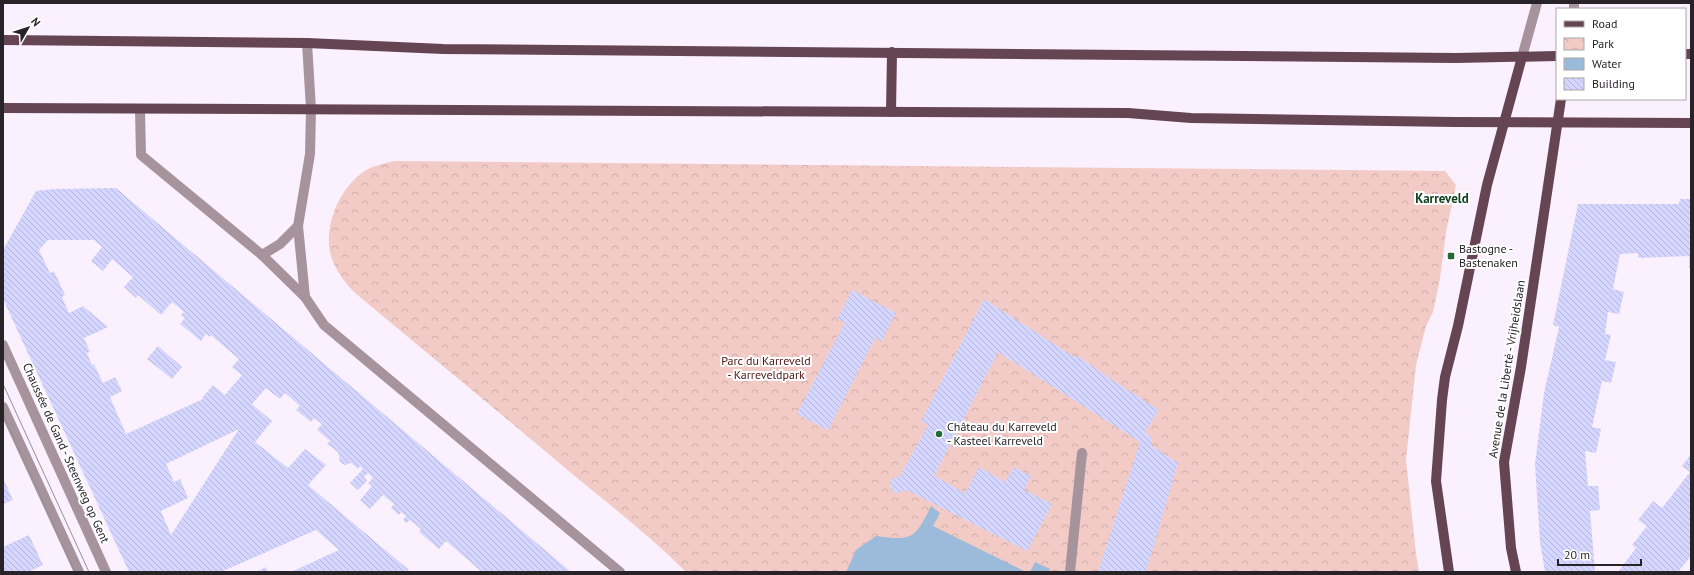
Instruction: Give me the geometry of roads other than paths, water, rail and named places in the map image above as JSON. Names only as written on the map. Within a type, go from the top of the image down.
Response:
[{"type":"main road","points":[[3,40],[307,42],[443,49],[1456,58],[1556,56]]},
{"type":"main road","points":[[891,112],[892,52]]},
{"type":"main road","points":[[1449,572],[1436,481],[1445,377],[1458,326],[1487,185],[1522,57]]},
{"type":"main road","name":"Avenue de la Liberté - Vrijheidslaan","points":[[1516,572],[1511,548],[1504,462],[1521,367],[1561,100]]},
{"type":"main road","points":[[3,108],[140,110],[311,109],[1128,113],[1191,118],[1691,123]]},
{"type":"street","points":[[1522,57],[1537,3]]},
{"type":"street","points":[[305,297],[298,226],[310,154],[311,109],[307,42]]},
{"type":"street","points":[[140,110],[141,155],[262,255],[305,297],[324,325],[620,572]]},
{"type":"street","points":[[262,255],[280,244],[298,226]]},
{"type":"street","name":"Chaussée de Gand - Steenweg op Gent","points":[[3,345],[106,572]]},
{"type":"street","points":[[3,407],[79,572]]},
{"type":"street","points":[[1070,572],[1082,453]]},
{"type":"water","points":[[931,506],[940,513],[933,526],[1026,572],[846,572],[856,550],[876,536],[898,538],[911,535],[921,525]]},
{"type":"water","points":[[1035,562],[1050,569],[1049,572],[1030,572]]},
{"type":"tram line","points":[[3,384],[89,572]]},
{"type":"tram line","points":[[3,414],[75,572]]},
{"type":"place","name":"Bastogne - Bastenaken","points":[[1451,256]]},
{"type":"place","name":"Château du Karreveld - Kasteel Karreveld","points":[[939,434]]},
{"type":"district","name":"Karreveld","points":[[1442,198]]},
{"type":"park label","name":"Parc du Karreveld - Karreveldpark","points":[[766,368]]}]
